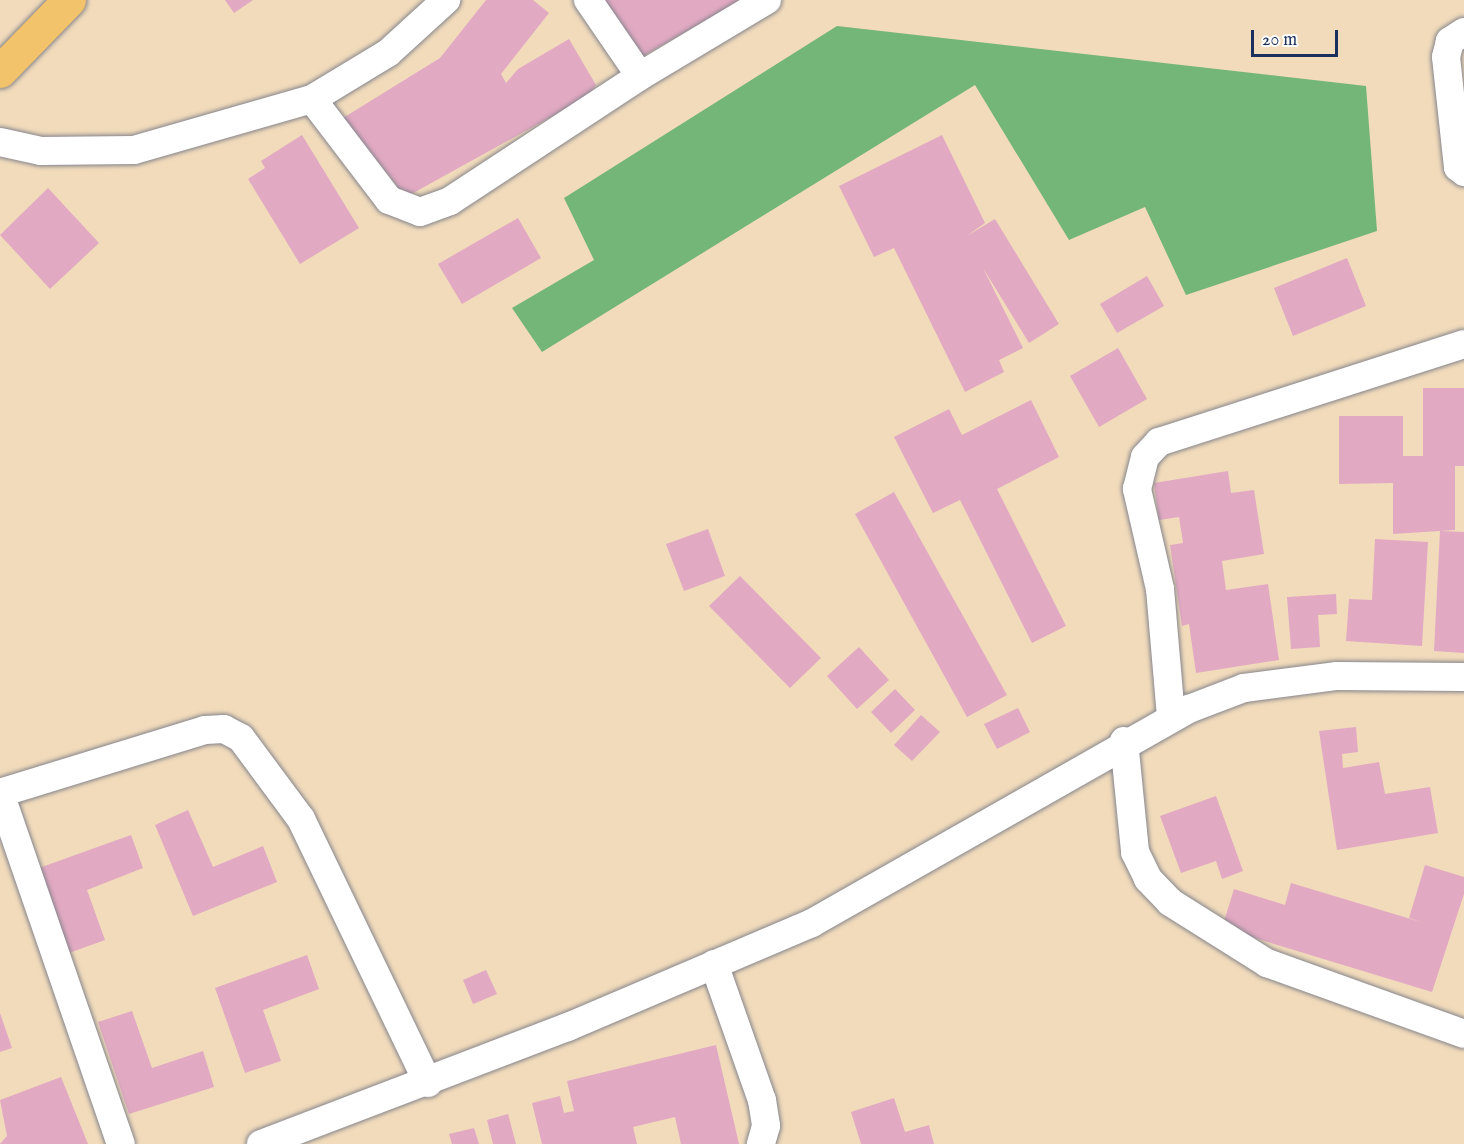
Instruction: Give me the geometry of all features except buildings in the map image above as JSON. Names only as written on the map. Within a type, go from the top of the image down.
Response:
[{"type":"main road","points":[[0,71],[69,0]]},
{"type":"street","points":[[0,142],[41,151],[134,150],[312,99],[388,53],[446,0]]},
{"type":"street","points":[[588,0],[640,76]]},
{"type":"street","points":[[312,99],[388,200],[420,212],[450,201],[640,76],[767,0]]},
{"type":"street","points":[[1464,32],[1450,41],[1446,57],[1458,166],[1464,172]]},
{"type":"street","points":[[1171,717],[1160,589],[1137,489],[1145,457],[1159,442],[1464,344]]},
{"type":"street","points":[[261,1144],[428,1083],[812,923],[1124,741],[1171,717],[1244,688],[1390,673],[1464,677]]},
{"type":"street","points":[[121,1144],[0,793],[205,730],[224,729],[241,738],[301,819],[428,1083]]},
{"type":"street","points":[[1124,741],[1135,852],[1148,879],[1170,902],[1267,963],[1464,1034]]},
{"type":"street","points":[[714,964],[762,1100],[766,1126],[761,1144]]},
{"type":"green space","points":[[837,26],[1366,86],[1377,231],[1186,295],[1145,207],[1069,240],[975,85],[542,352],[512,308],[594,260],[564,198]]}]
